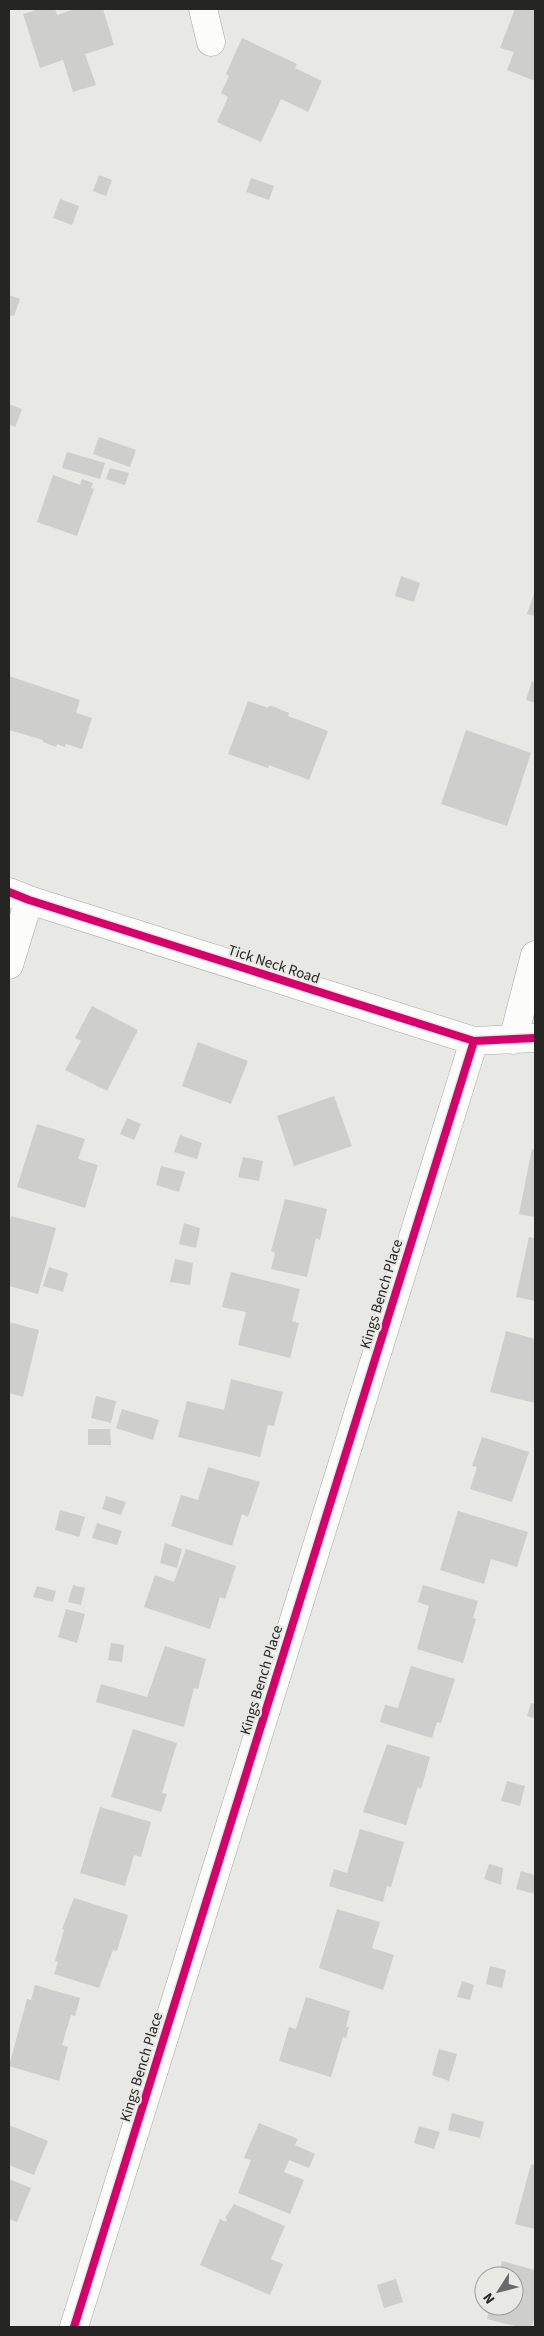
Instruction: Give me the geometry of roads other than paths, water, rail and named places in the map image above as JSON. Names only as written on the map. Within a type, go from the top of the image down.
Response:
[{"type":"street","points":[[203,9],[211,42]]},
{"type":"street","points":[[9,965],[19,896]]},
{"type":"street","name":"Tick Neck Road","points":[[19,896],[474,1042],[524,1039]]},
{"type":"street","points":[[524,1039],[535,955]]},
{"type":"street","name":"Kings Bench Place","points":[[74,2327],[474,1042]]}]
